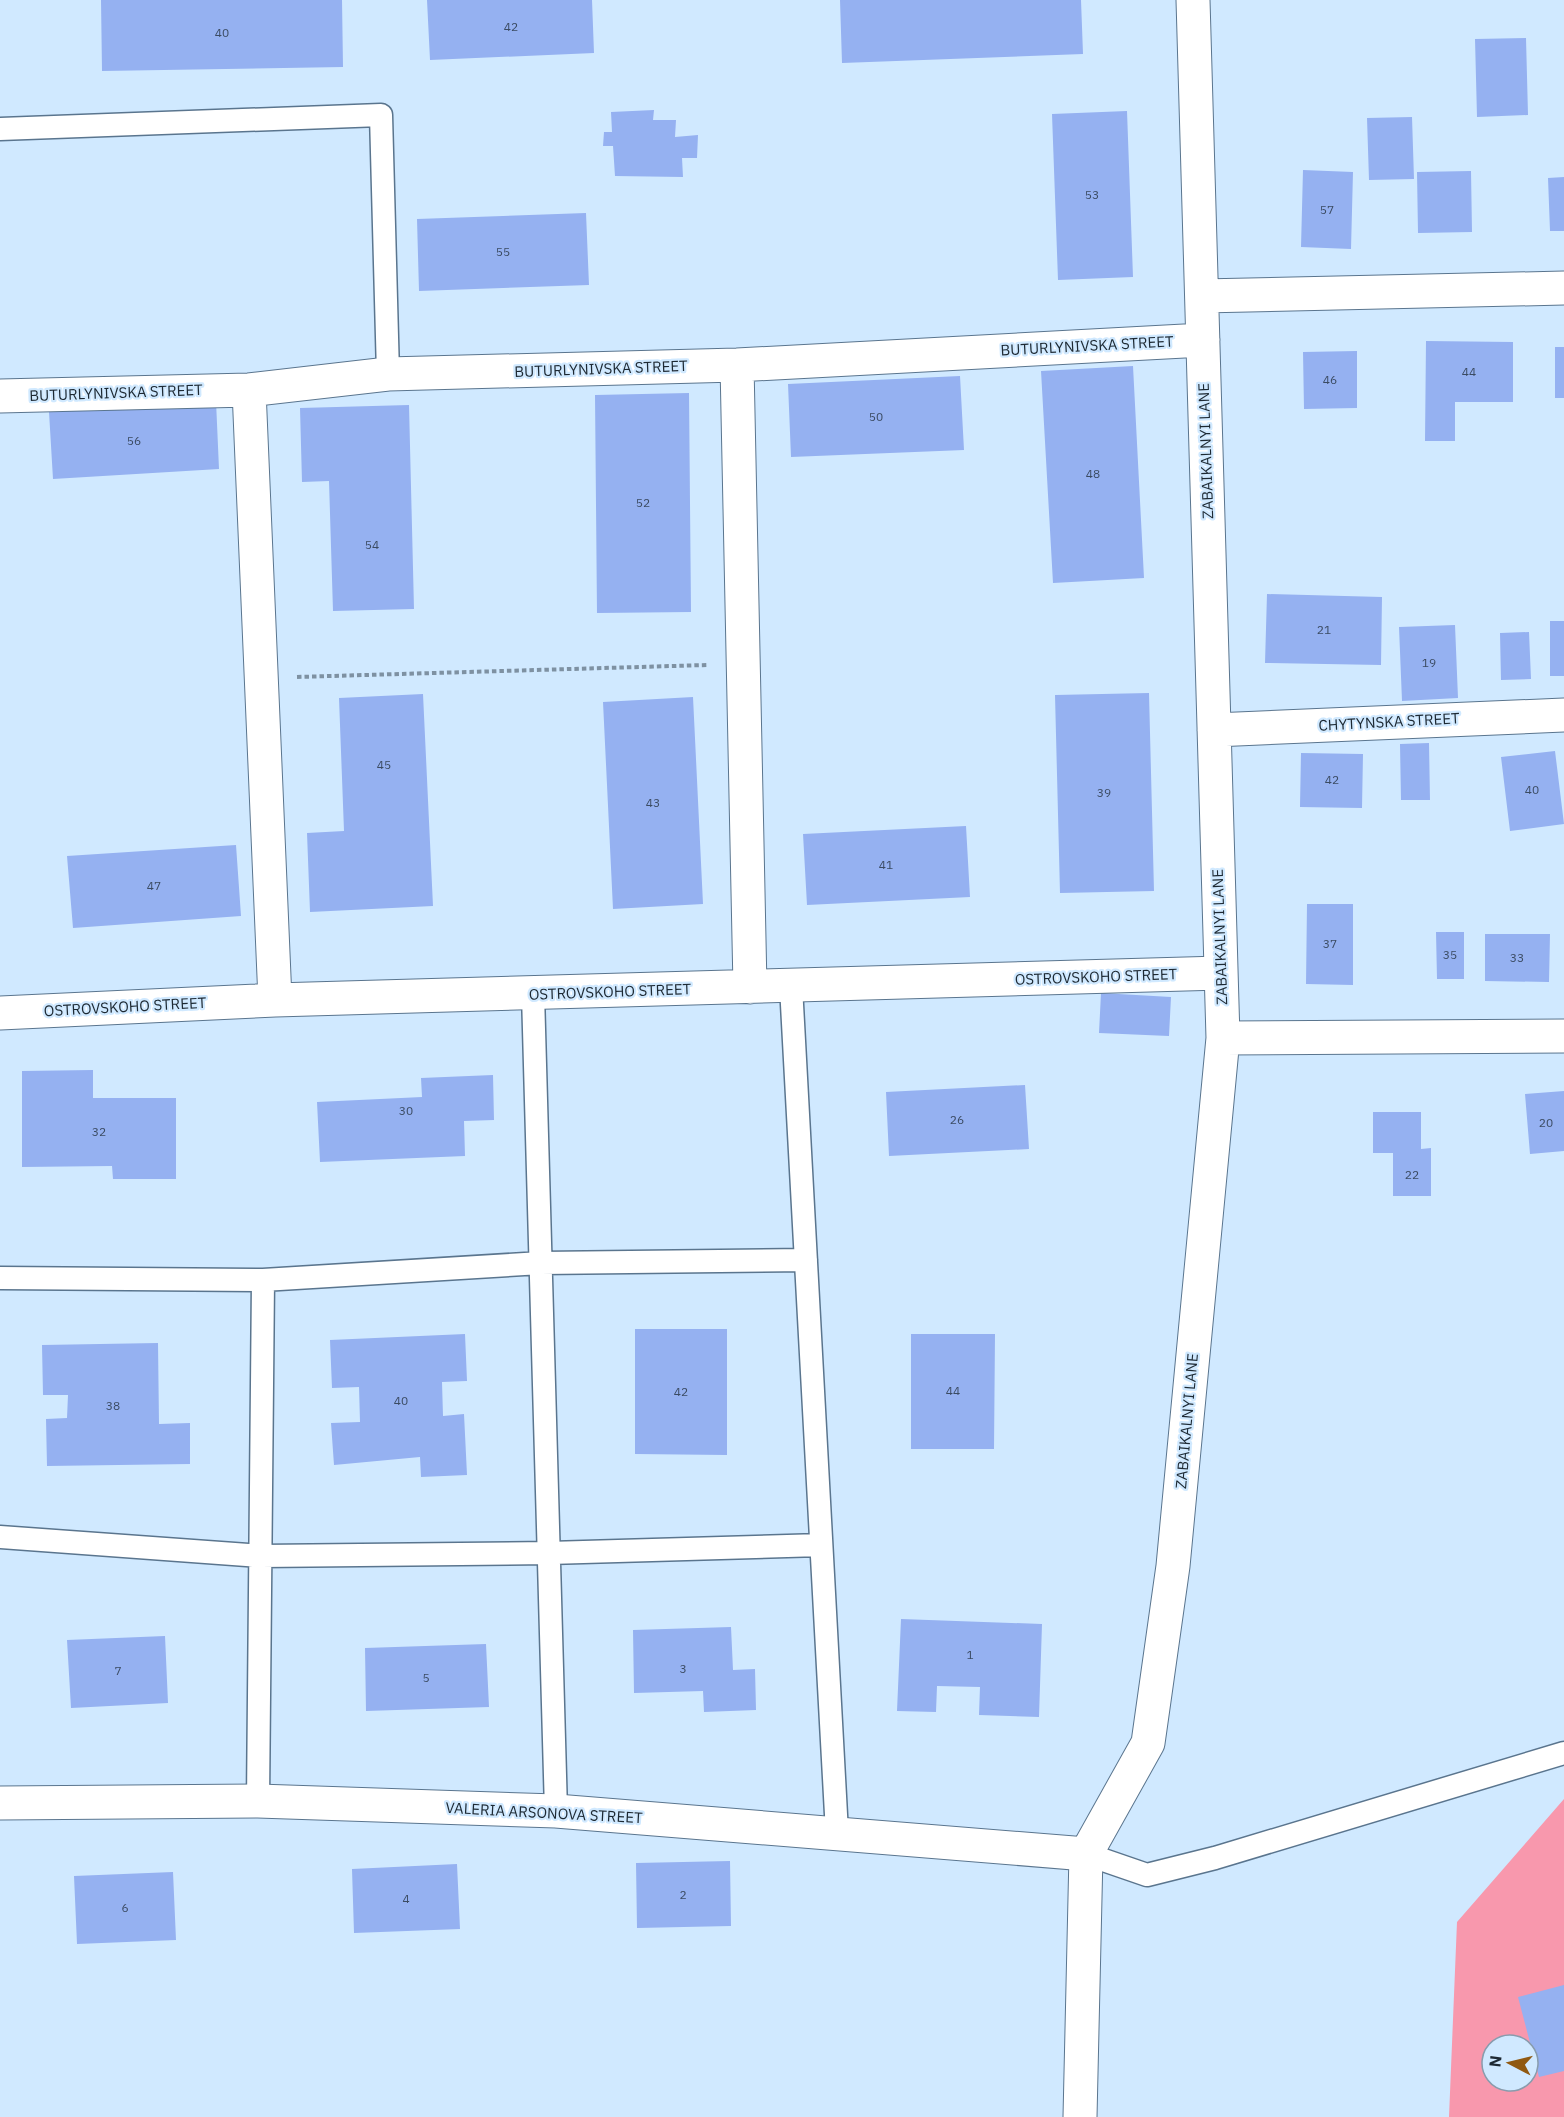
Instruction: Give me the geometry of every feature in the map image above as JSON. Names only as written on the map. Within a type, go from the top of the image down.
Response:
[{"type":"street","name":"ZABAIKALNYI LANE","points":[[1086,1854],[1149,1743],[1173,1566],[1223,1038],[1193,0]]},
{"type":"street","points":[[1202,296],[1564,288]]},
{"type":"street","name":"BUTURLYNIVSKA STREET","points":[[0,396],[249,390],[388,374],[737,365],[1203,340]]},
{"type":"street","points":[[737,365],[750,987]]},
{"type":"street","points":[[249,390],[275,1000]]},
{"type":"street","name":"CHYTYNSKA STREET","points":[[1214,730],[1564,715]]},
{"type":"street","name":"OSTROVSKOHO STREET","points":[[0,1013],[275,1000],[1221,974]]},
{"type":"street","points":[[1223,1038],[1564,1036]]},
{"type":"street","name":"VALERIA ARSONOVA STREET","points":[[0,1803],[258,1801],[556,1811],[1086,1854]]},
{"type":"street","points":[[1080,2117],[1086,1854]]},
{"type":"lane","points":[[0,129],[381,115],[388,374]]},
{"type":"lane","points":[[791,986],[837,1833]]},
{"type":"lane","points":[[533,994],[556,1811]]},
{"type":"lane","points":[[0,1278],[263,1280],[541,1263],[806,1260]]},
{"type":"lane","points":[[258,1801],[263,1280]]},
{"type":"lane","points":[[0,1537],[261,1556],[549,1553],[821,1545]]},
{"type":"lane","points":[[1086,1854],[1147,1875],[1226,1855],[1564,1753]]},
{"type":"path","points":[[261,678],[743,664]]},
{"type":"shaded area","points":[[1564,1799],[1564,2117],[1449,2117],[1457,1922]]},
{"type":"building","points":[[101,0],[342,0],[343,67],[102,71]]},
{"type":"building","points":[[427,0],[592,0],[594,53],[430,60]]},
{"type":"building","points":[[840,0],[1081,0],[1083,54],[842,63]]},
{"type":"building","points":[[1526,38],[1528,115],[1477,117],[1475,39]]},
{"type":"building","points":[[654,110],[653,120],[676,120],[675,137],[698,135],[697,158],[682,158],[683,177],[615,176],[613,146],[603,146],[604,132],[612,132],[611,112]]},
{"type":"building","points":[[1127,111],[1133,277],[1058,280],[1052,114]]},
{"type":"building","points":[[1412,117],[1414,179],[1369,180],[1367,118]]},
{"type":"building","points":[[1303,170],[1353,172],[1351,249],[1301,247]]},
{"type":"building","points":[[1471,171],[1472,232],[1418,233],[1417,172]]},
{"type":"building","points":[[1564,177],[1564,231],[1550,231],[1548,178]]},
{"type":"building","points":[[586,213],[589,285],[419,291],[417,219]]},
{"type":"building","points":[[1426,341],[1513,342],[1513,402],[1455,402],[1455,441],[1425,441]]},
{"type":"building","points":[[1555,347],[1564,347],[1564,398],[1555,398]]},
{"type":"building","points":[[1357,351],[1357,408],[1304,409],[1303,352]]},
{"type":"building","points":[[1133,366],[1144,578],[1053,583],[1041,371]]},
{"type":"building","points":[[960,376],[964,450],[791,457],[788,384]]},
{"type":"building","points":[[689,393],[691,612],[597,613],[595,395]]},
{"type":"building","points":[[216,401],[219,469],[53,479],[49,412]]},
{"type":"building","points":[[409,405],[414,609],[333,611],[329,481],[302,482],[300,408]]},
{"type":"building","points":[[1267,594],[1382,597],[1381,665],[1265,663]]},
{"type":"building","points":[[1550,621],[1564,621],[1564,676],[1550,676]]},
{"type":"building","points":[[1455,625],[1458,698],[1402,701],[1399,627]]},
{"type":"building","points":[[1529,632],[1531,679],[1501,680],[1500,633]]},
{"type":"building","points":[[1149,693],[1154,891],[1060,893],[1055,695]]},
{"type":"building","points":[[423,694],[433,906],[310,912],[307,833],[344,831],[339,698]]},
{"type":"building","points":[[693,697],[703,904],[613,909],[603,702]]},
{"type":"building","points":[[1429,743],[1430,800],[1401,800],[1400,744]]},
{"type":"building","points":[[1555,751],[1564,824],[1510,831],[1501,757]]},
{"type":"building","points":[[1301,753],[1363,754],[1362,808],[1300,807]]},
{"type":"building","points":[[966,826],[970,897],[807,905],[803,834]]},
{"type":"building","points":[[236,845],[241,916],[73,928],[67,856]]},
{"type":"building","points":[[1307,904],[1353,904],[1353,985],[1306,984]]},
{"type":"building","points":[[1436,932],[1464,932],[1464,979],[1437,979]]},
{"type":"building","points":[[1485,934],[1550,934],[1549,982],[1485,981]]},
{"type":"building","points":[[1101,993],[1171,997],[1169,1036],[1099,1033]]},
{"type":"building","points":[[93,1070],[93,1098],[176,1098],[176,1179],[113,1179],[112,1166],[22,1167],[22,1071]]},
{"type":"building","points":[[493,1075],[494,1120],[464,1121],[465,1156],[320,1162],[317,1102],[422,1097],[421,1078]]},
{"type":"building","points":[[1025,1085],[1029,1149],[889,1156],[886,1092]]},
{"type":"building","points":[[1564,1091],[1564,1151],[1530,1154],[1525,1094]]},
{"type":"building","points":[[1373,1112],[1421,1112],[1421,1149],[1431,1148],[1431,1196],[1393,1196],[1393,1153],[1373,1153]]},
{"type":"building","points":[[635,1329],[727,1329],[727,1455],[635,1454]]},
{"type":"building","points":[[465,1334],[467,1381],[442,1382],[443,1416],[464,1414],[467,1475],[421,1477],[420,1457],[334,1465],[331,1423],[360,1422],[359,1387],[332,1388],[330,1340]]},
{"type":"building","points":[[911,1334],[995,1334],[994,1449],[911,1449]]},
{"type":"building","points":[[158,1343],[159,1424],[190,1423],[190,1464],[47,1466],[46,1419],[67,1418],[68,1395],[43,1395],[42,1345]]},
{"type":"building","points":[[901,1619],[1042,1624],[1039,1717],[979,1715],[980,1687],[937,1686],[936,1712],[897,1711]]},
{"type":"building","points":[[731,1627],[733,1670],[755,1669],[756,1710],[704,1712],[703,1691],[634,1693],[633,1630]]},
{"type":"building","points":[[165,1636],[168,1703],[71,1708],[67,1640]]},
{"type":"building","points":[[486,1644],[489,1707],[366,1711],[365,1648]]},
{"type":"building","points":[[730,1861],[731,1926],[637,1928],[636,1863]]},
{"type":"building","points":[[457,1864],[460,1929],[354,1933],[352,1869]]},
{"type":"building","points":[[173,1872],[176,1940],[77,1944],[74,1876]]},
{"type":"building","points":[[1564,1985],[1564,2071],[1540,2077],[1540,2033],[1527,2033],[1518,1997]]}]
